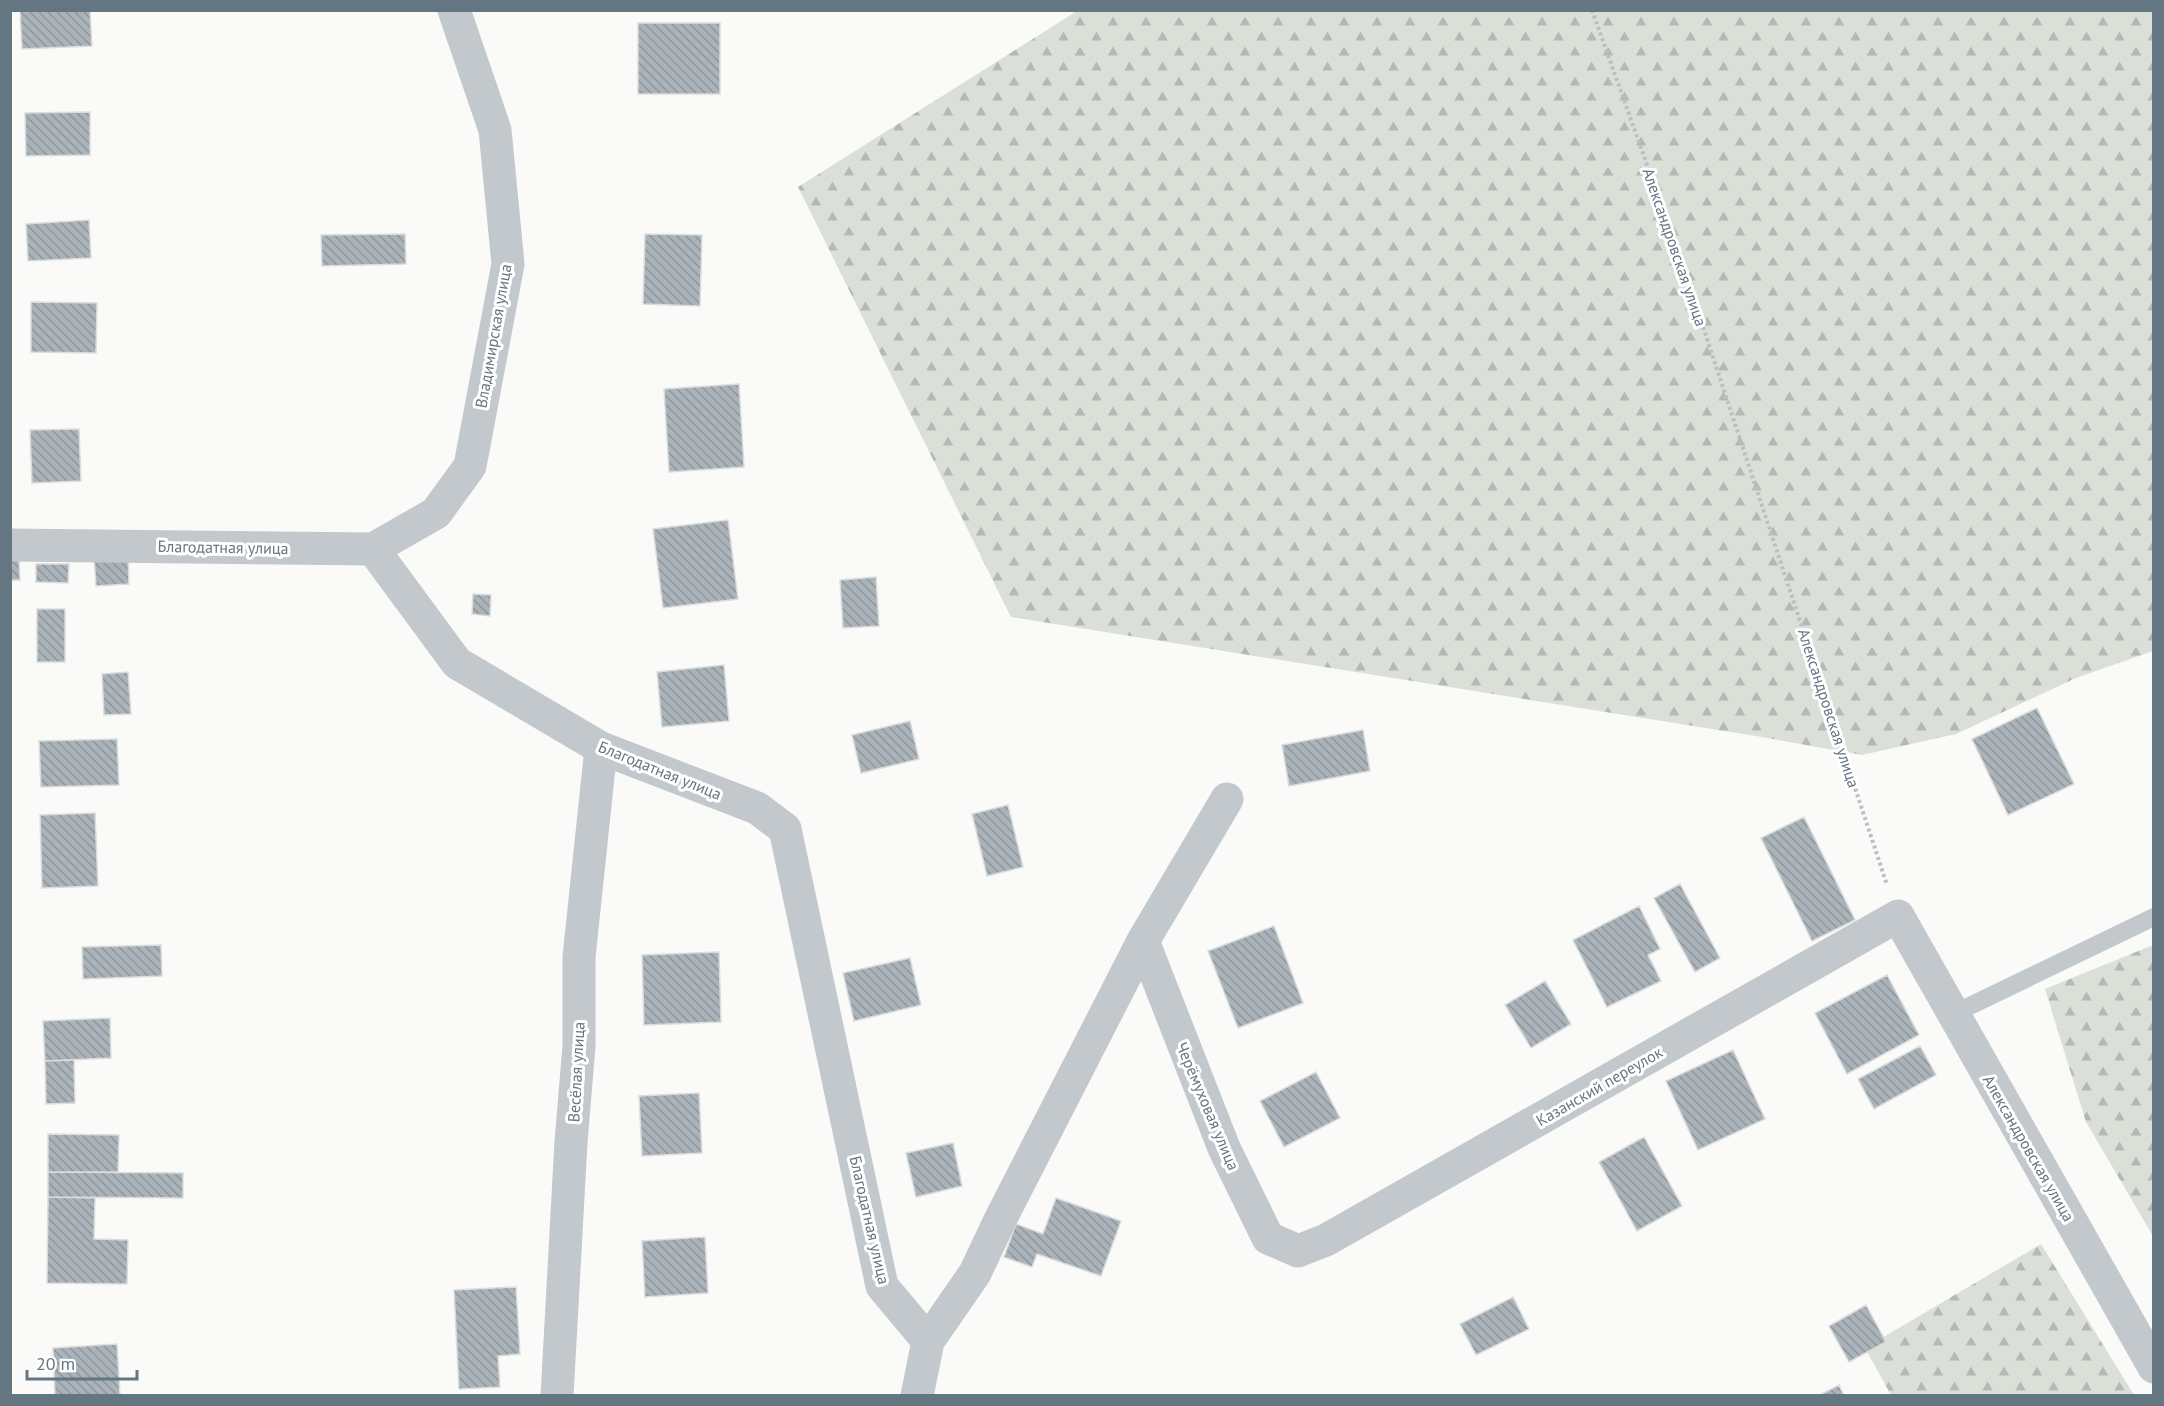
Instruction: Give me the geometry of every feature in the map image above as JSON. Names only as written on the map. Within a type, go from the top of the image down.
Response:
[{"type":"street","name":"Владимирская улица","points":[[373,549],[436,513],[470,466],[508,264],[495,130],[454,10]]},
{"type":"street","name":"Благодатная улица","points":[[10,545],[373,549],[457,663],[601,748],[757,808],[785,829],[882,1286],[928,1341]]},
{"type":"street","name":"Весёлая улица","points":[[557,1395],[571,1142],[579,1046],[579,957],[601,748]]},
{"type":"street","points":[[916,1395],[928,1341],[975,1273],[1143,941],[1227,799]]},
{"type":"street","name":"Александровская улица","points":[[1898,916],[2154,1367]]},
{"type":"street","name":"Казанский переулок","points":[[1298,1251],[1336,1234],[1898,916]]},
{"type":"street","name":"Черёмуховая улица","points":[[1143,941],[1224,1148],[1268,1238],[1298,1251]]},
{"type":"lane","points":[[1953,1014],[2154,917]]},
{"type":"path","name":"Александровская улица","points":[[1592,10],[1682,263],[1898,916]]},
{"type":"green space","points":[[1077,11],[2153,11],[2153,651],[2076,678],[1956,734],[1862,755],[1011,617],[798,187]]},
{"type":"green space","points":[[2153,945],[2153,1236],[2086,1122],[2045,989]]},
{"type":"green space","points":[[2041,1244],[2134,1395],[1891,1395],[1865,1348]]},
{"type":"building","points":[[20,10],[90,10],[92,46],[22,49]]},
{"type":"building","points":[[638,23],[720,23],[720,94],[638,94]]},
{"type":"building","points":[[90,112],[90,155],[26,156],[25,113]]},
{"type":"building","points":[[89,220],[91,258],[28,261],[26,224]]},
{"type":"building","points":[[405,234],[406,264],[322,266],[321,235]]},
{"type":"building","points":[[645,234],[702,235],[700,306],[643,304]]},
{"type":"building","points":[[31,302],[97,303],[96,353],[31,352]]},
{"type":"building","points":[[739,384],[744,467],[669,472],[664,389]]},
{"type":"building","points":[[79,429],[81,481],[32,483],[30,430]]},
{"type":"building","points":[[728,520],[738,599],[663,608],[653,529]]},
{"type":"building","points":[[128,555],[129,584],[96,586],[94,557]]},
{"type":"building","points":[[10,560],[19,560],[20,580],[10,580]]},
{"type":"building","points":[[36,564],[69,564],[68,583],[36,582]]},
{"type":"building","points":[[876,577],[879,626],[843,628],[840,580]]},
{"type":"building","points":[[473,594],[491,595],[490,616],[472,614]]},
{"type":"building","points":[[37,609],[65,609],[65,662],[37,662]]},
{"type":"building","points":[[724,665],[729,721],[662,727],[657,672]]},
{"type":"building","points":[[128,672],[131,714],[104,715],[102,674]]},
{"type":"building","points":[[2037,708],[2074,784],[2008,815],[1972,739]]},
{"type":"building","points":[[910,721],[919,759],[861,773],[852,735]]},
{"type":"building","points":[[1363,730],[1370,771],[1289,786],[1282,745]]},
{"type":"building","points":[[117,739],[119,785],[41,787],[39,741]]},
{"type":"building","points":[[1008,805],[1023,867],[987,876],[972,814]]},
{"type":"building","points":[[95,813],[98,886],[42,888],[40,815]]},
{"type":"building","points":[[1804,817],[1855,920],[1812,941],[1761,838]]},
{"type":"building","points":[[1680,884],[1720,958],[1695,972],[1654,898]]},
{"type":"building","points":[[1639,906],[1660,949],[1648,955],[1661,981],[1607,1007],[1573,940]]},
{"type":"building","points":[[1274,926],[1303,1003],[1238,1028],[1208,951]]},
{"type":"building","points":[[161,945],[162,976],[83,979],[82,947]]},
{"type":"building","points":[[719,952],[721,1022],[644,1025],[642,955]]},
{"type":"building","points":[[910,958],[921,1005],[854,1021],[843,973]]},
{"type":"building","points":[[1887,975],[1919,1035],[1847,1074],[1815,1013]]},
{"type":"building","points":[[1545,981],[1571,1024],[1531,1048],[1505,1005]]},
{"type":"building","points":[[110,1018],[111,1058],[45,1061],[43,1021]]},
{"type":"building","points":[[1920,1046],[1936,1075],[1874,1109],[1858,1079]]},
{"type":"building","points":[[1733,1050],[1765,1119],[1698,1150],[1666,1081]]},
{"type":"building","points":[[74,1060],[75,1103],[46,1104],[45,1061]]},
{"type":"building","points":[[1316,1072],[1340,1118],[1284,1147],[1260,1101]]},
{"type":"building","points":[[699,1093],[702,1153],[642,1156],[639,1096]]},
{"type":"building","points":[[48,1134],[119,1135],[118,1172],[48,1172]]},
{"type":"building","points":[[1644,1137],[1682,1206],[1637,1231],[1599,1162]]},
{"type":"building","points":[[953,1143],[962,1186],[916,1197],[906,1153]]},
{"type":"building","points":[[48,1172],[183,1173],[183,1198],[48,1197]]},
{"type":"building","points":[[48,1197],[95,1198],[94,1239],[128,1240],[127,1284],[47,1283]]},
{"type":"building","points":[[1056,1198],[1121,1221],[1101,1276],[1037,1254],[1032,1267],[1004,1257],[1016,1224],[1043,1234]]},
{"type":"building","points":[[705,1237],[708,1293],[645,1297],[642,1241]]},
{"type":"building","points":[[516,1287],[520,1354],[498,1356],[500,1387],[459,1389],[454,1290]]},
{"type":"building","points":[[1513,1297],[1529,1329],[1476,1355],[1460,1324]]},
{"type":"building","points":[[1866,1305],[1886,1342],[1849,1362],[1829,1326]]},
{"type":"building","points":[[117,1344],[120,1396],[55,1396],[53,1348]]},
{"type":"building","points":[[1839,1385],[1844,1396],[1818,1396]]}]
